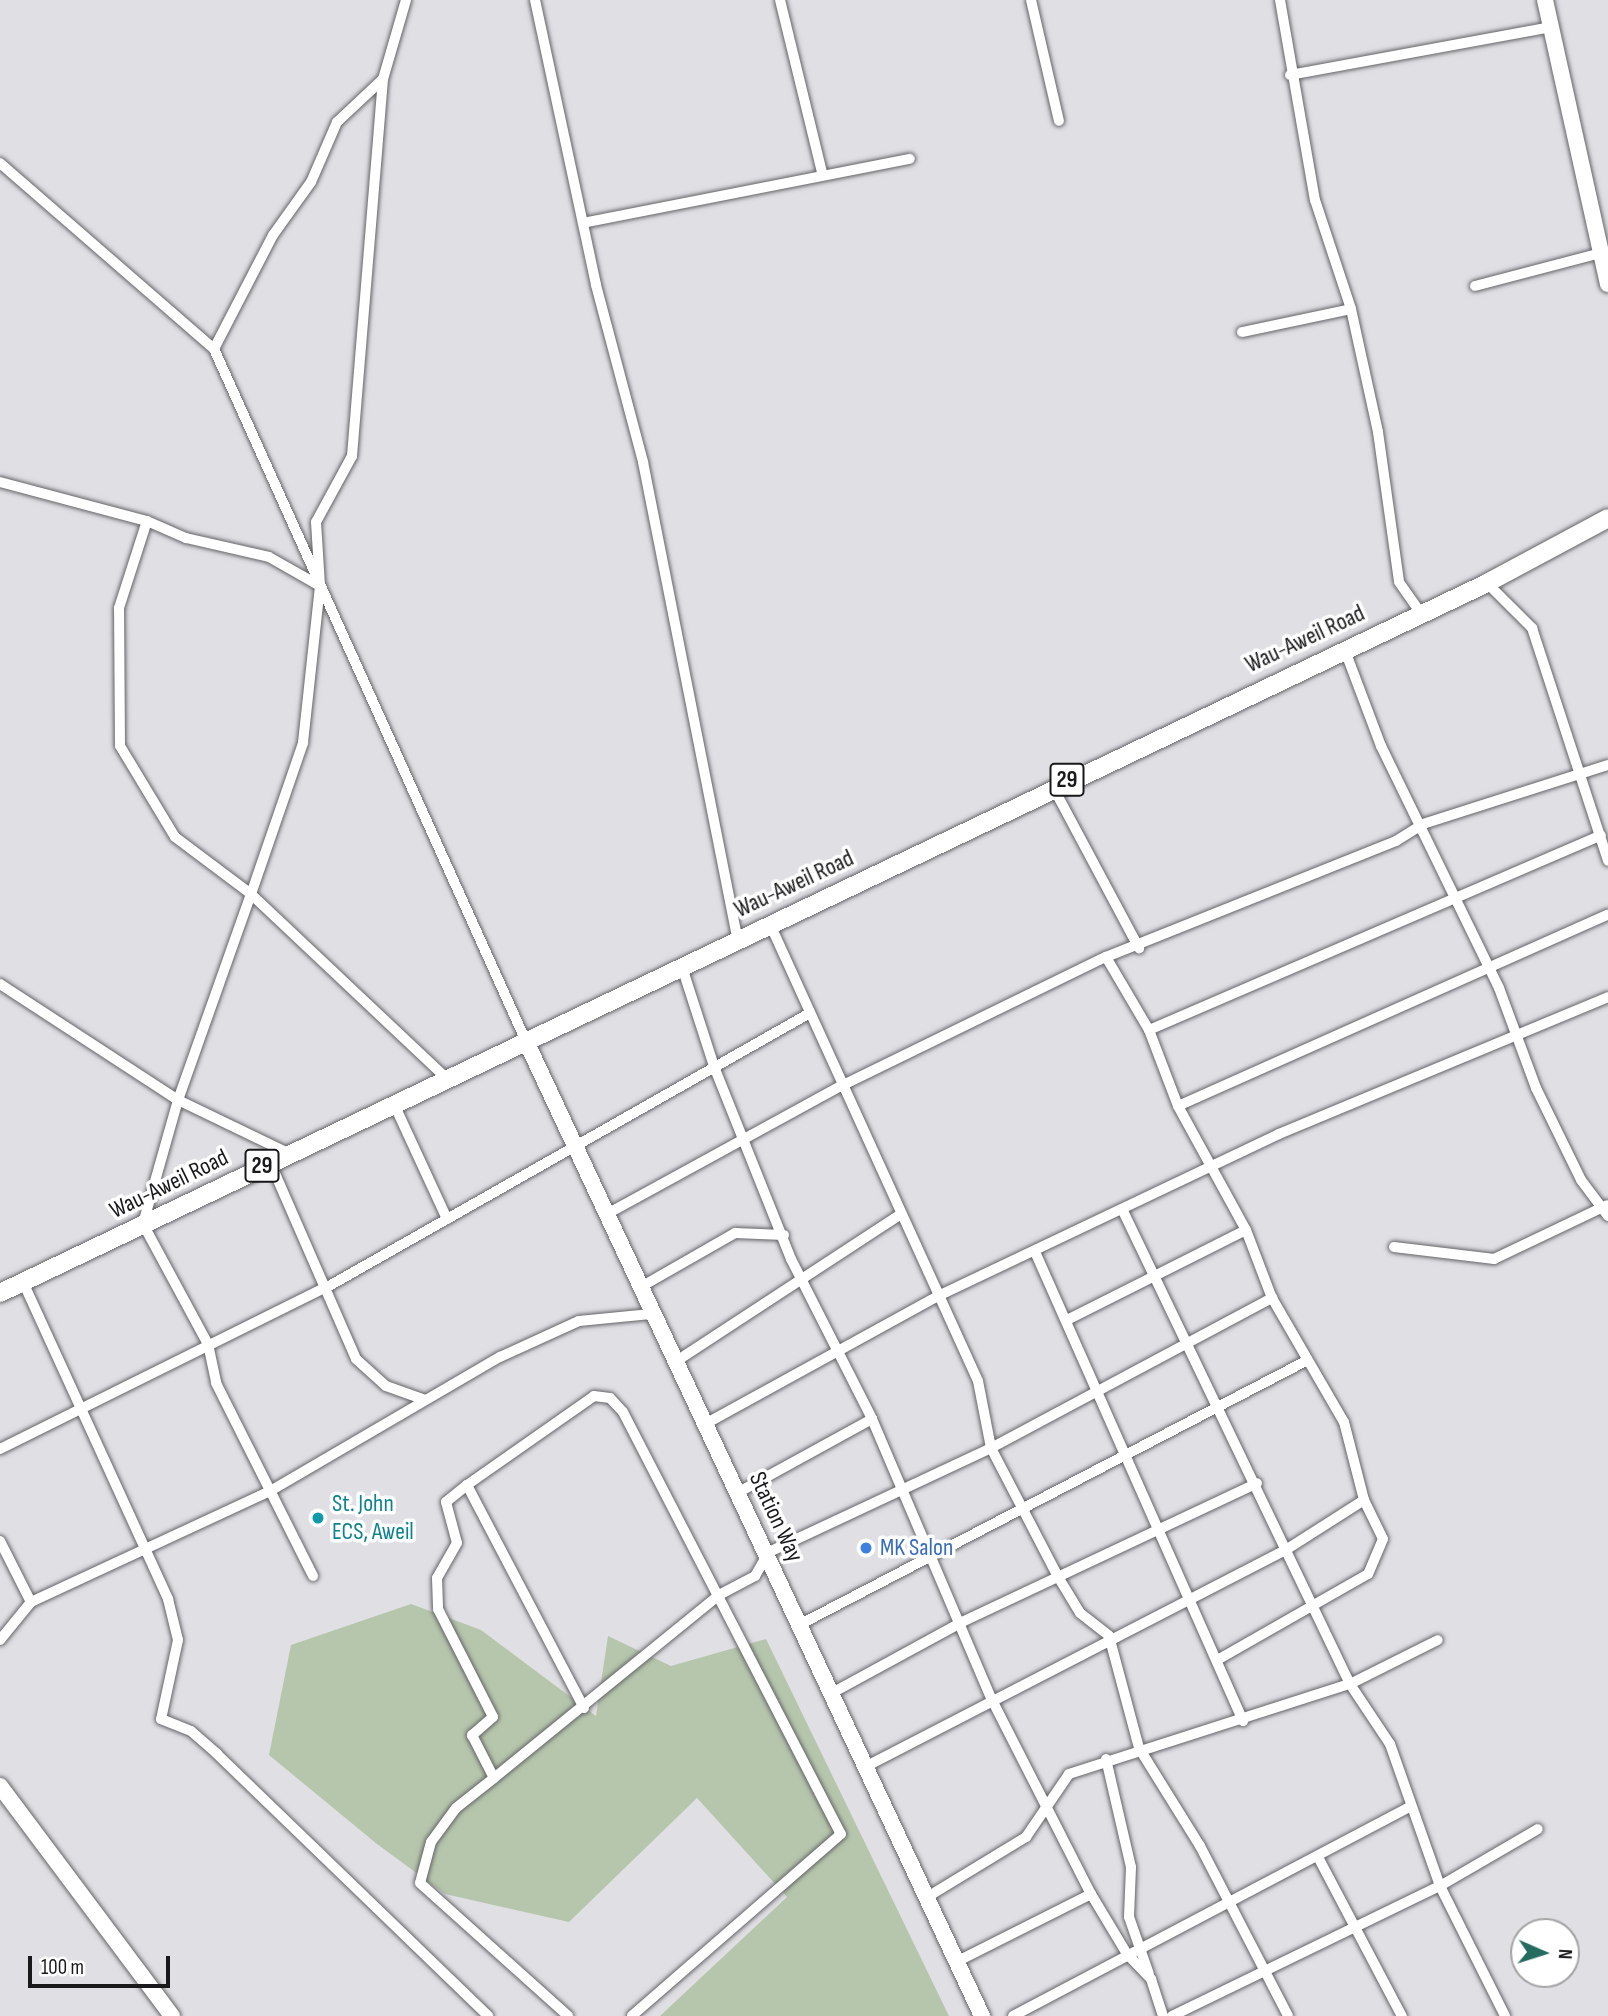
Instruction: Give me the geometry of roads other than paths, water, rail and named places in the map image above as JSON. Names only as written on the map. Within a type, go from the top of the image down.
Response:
[{"type":"main road","points":[[1545,0],[1608,284]]},
{"type":"main road","name":"Wau-Aweil Road","points":[[0,1293],[1419,611],[1487,583],[1608,518]]},
{"type":"main road","name":"Station Way","points":[[525,1039],[578,1147],[651,1314],[769,1552],[799,1625],[929,1896],[982,2016]]},
{"type":"main road","points":[[0,1786],[172,2016]]},
{"type":"street","points":[[313,1576],[216,1383],[208,1344],[143,1224],[178,1100],[303,743],[320,586],[316,522],[352,456],[383,79],[406,0]]},
{"type":"street","points":[[535,0],[583,223],[643,462],[737,938]]},
{"type":"street","points":[[780,0],[821,172]]},
{"type":"street","points":[[1031,0],[1059,121]]},
{"type":"street","points":[[1280,0],[1290,75],[1315,200],[1351,309],[1378,432],[1399,582],[1419,611]]},
{"type":"street","points":[[1290,75],[1551,27]]},
{"type":"street","points":[[214,349],[273,236],[311,182],[337,122],[383,79]]},
{"type":"street","points":[[583,223],[821,172],[911,159]]},
{"type":"street","points":[[0,163],[214,349],[525,1039]]},
{"type":"street","points":[[1475,286],[1601,253]]},
{"type":"street","points":[[1242,332],[1351,309]]},
{"type":"street","points":[[0,482],[147,522],[186,538],[269,556],[320,586]]},
{"type":"street","points":[[147,522],[119,608],[120,746],[175,836],[251,894],[446,1077]]},
{"type":"street","points":[[1487,583],[1532,628],[1608,862]]},
{"type":"street","points":[[1344,648],[1381,746],[1457,895],[1513,1035],[1581,1180],[1606,1209],[1494,1259],[1394,1247]]},
{"type":"street","points":[[607,1214],[843,1085],[1105,957],[1139,948],[1423,824],[1580,777],[1608,765]]},
{"type":"street","points":[[1053,787],[1139,948]]},
{"type":"street","points":[[1149,1030],[1601,835]]},
{"type":"street","points":[[1178,1106],[1608,915]]},
{"type":"street","points":[[769,922],[843,1085],[898,1216],[940,1296],[978,1381],[991,1448],[1057,1575],[1080,1613],[1109,1636],[1139,1748],[1226,1899],[1288,2016]]},
{"type":"street","points":[[1105,957],[1149,1030],[1178,1106],[1209,1169],[1246,1230],[1272,1298],[1306,1361],[1344,1422],[1364,1500],[1383,1539],[1368,1574],[1314,1609],[1219,1659]]},
{"type":"street","points":[[681,964],[742,1141],[801,1280],[872,1419],[930,1557],[962,1622],[991,1698],[1045,1809],[1091,1894],[1127,1954],[1151,1979]]},
{"type":"street","points":[[0,984],[178,1100],[288,1153]]},
{"type":"street","points":[[707,1423],[840,1353],[940,1296],[1036,1254],[1209,1169],[1513,1035],[1608,997]]},
{"type":"street","points":[[0,1449],[329,1286],[810,1013]]},
{"type":"street","points":[[393,1102],[447,1219]]},
{"type":"street","points":[[270,1162],[329,1286],[356,1359],[386,1386],[425,1400]]},
{"type":"street","points":[[1123,1211],[1257,1483],[1284,1551],[1350,1684],[1390,1744],[1440,1886],[1505,2016]]},
{"type":"street","points":[[675,1362],[898,1216]]},
{"type":"street","points":[[1069,1319],[1246,1230]]},
{"type":"street","points":[[639,1288],[735,1233],[784,1235]]},
{"type":"street","points":[[1036,1254],[1069,1319],[1123,1458],[1219,1659],[1243,1721]]},
{"type":"street","points":[[23,1282],[79,1410],[148,1548],[178,1640],[162,1719],[191,1731],[217,1754],[488,2016]]},
{"type":"street","points":[[568,2016],[420,1883],[431,1842],[456,1808],[719,1595],[755,1576],[769,1552],[991,1448],[1272,1298]]},
{"type":"street","points":[[0,1640],[31,1602],[272,1490],[425,1400],[579,1321],[651,1314]]},
{"type":"street","points":[[799,1625],[930,1557],[1025,1512],[1306,1361]]},
{"type":"street","points":[[494,1779],[472,1734],[493,1717],[438,1609],[437,1578],[457,1543],[446,1502],[594,1396],[610,1398],[719,1595],[841,1833],[632,2016]]},
{"type":"street","points":[[739,1492],[872,1419]]},
{"type":"street","points":[[832,1693],[962,1622],[1057,1575],[1156,1527],[1257,1483]]},
{"type":"street","points":[[467,1485],[584,1707]]},
{"type":"street","points":[[865,1767],[1109,1636],[1284,1551],[1364,1500]]},
{"type":"street","points":[[0,1541],[31,1602]]},
{"type":"street","points":[[929,1896],[1026,1837],[1069,1774],[1139,1748],[1243,1721],[1350,1684],[1438,1640]]},
{"type":"street","points":[[1106,1759],[1131,1867],[1129,1917],[1163,2016]]},
{"type":"street","points":[[1013,2016],[1127,1954],[1138,1945],[1219,1910],[1226,1899],[1318,1857],[1410,1807]]},
{"type":"street","points":[[1172,2016],[1354,1924],[1440,1886],[1538,1829]]},
{"type":"street","points":[[1318,1857],[1402,2016]]},
{"type":"street","points":[[958,1961],[1091,1894]]},
{"type":"place","name":"St. John ECS, Aweil","points":[[318,1518]]},
{"type":"place","name":"MK Salon","points":[[866,1548]]}]
